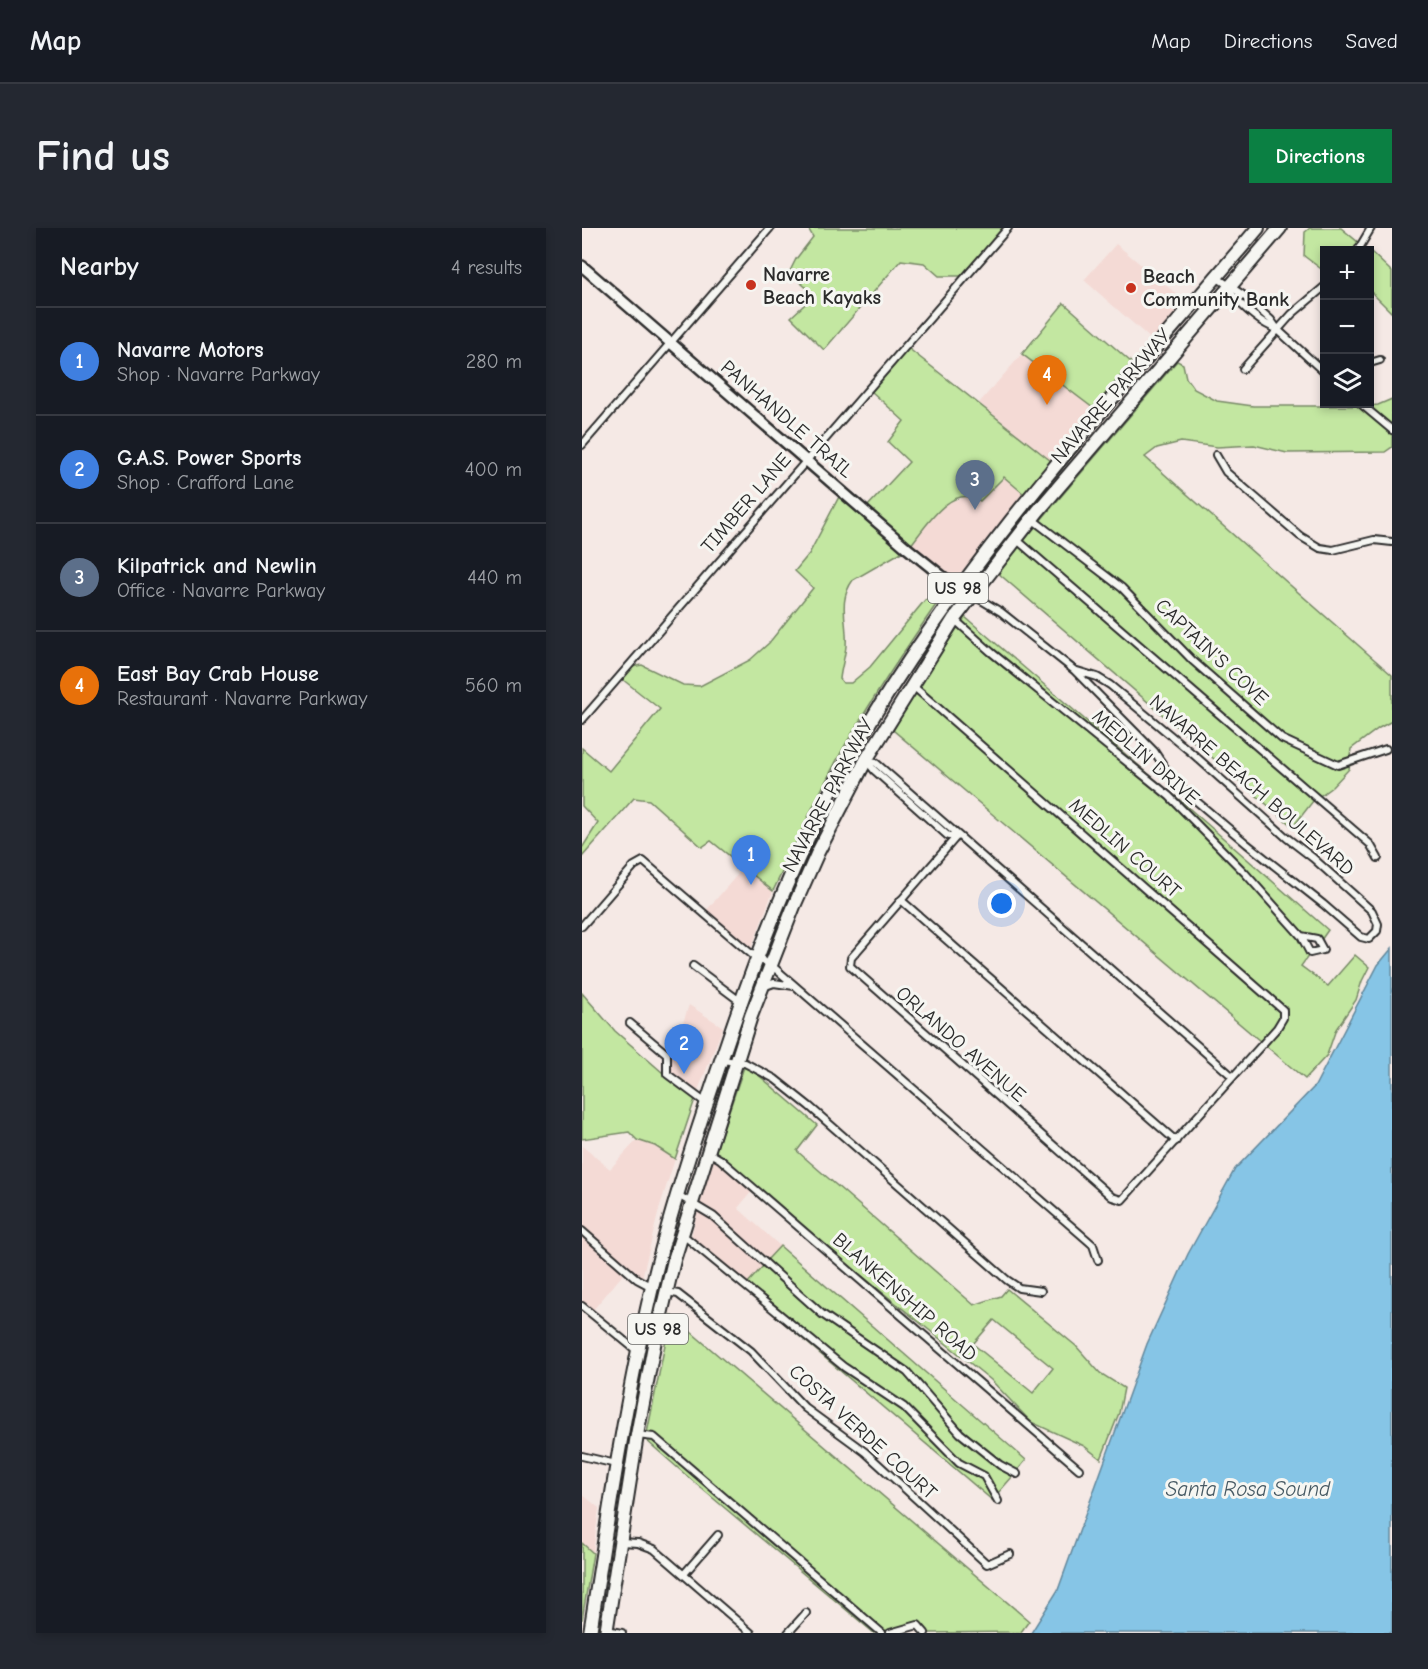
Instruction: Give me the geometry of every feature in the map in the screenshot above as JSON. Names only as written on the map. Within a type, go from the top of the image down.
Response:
[{"type":"highway","name":"NAVARRE PARKWAY","points":[[590,1633],[617,1464],[652,1287],[721,1059],[756,958],[798,859],[830,793],[864,732],[958,589],[1020,509],[1258,228]]},
{"type":"highway","name":"NAVARRE PARKWAY","points":[[606,1632],[637,1435],[666,1292],[708,1151],[770,964],[818,852],[866,760],[911,685],[970,596],[1032,519],[1280,228]]},
{"type":"highway","points":[[830,793],[844,774],[866,760],[862,747],[916,657],[927,633]]},
{"type":"street","points":[[582,445],[770,228]]},
{"type":"street","name":"TIMBER LANE","points":[[582,720],[1008,228]]},
{"type":"street","points":[[1360,246],[1371,228]]},
{"type":"street","name":"PANHANDLE TRAIL","points":[[582,266],[958,589],[970,596]]},
{"type":"street","points":[[1216,277],[1229,288],[1237,301],[1268,327],[1278,330],[1320,368]]},
{"type":"street","points":[[1243,369],[1302,304],[1320,290]]},
{"type":"street","points":[[1374,362],[1380,360]]},
{"type":"street","points":[[1366,408],[1392,430]]},
{"type":"street","points":[[1216,455],[1226,472],[1300,536],[1320,548],[1334,550],[1374,540],[1392,542]]},
{"type":"street","name":"CAPTAIN'S COVE","points":[[1032,519],[1122,588],[1193,661],[1282,739],[1338,765],[1386,748]]},
{"type":"street","points":[[1016,538],[1370,844],[1378,858]]},
{"type":"street","points":[[970,596],[1001,612],[1074,670]]},
{"type":"street","name":"MEDLIN DRIVE","points":[[954,619],[991,652],[1170,796],[1245,873],[1301,936]]},
{"type":"street","name":"NAVARRE BEACH BOULEVARD","points":[[1074,670],[1097,677],[1110,685],[1313,858],[1372,911],[1378,919],[1374,935],[1369,939],[1361,937],[1183,790],[1169,776],[1154,751],[1074,670]]},
{"type":"street","name":"MEDLIN COURT","points":[[911,685],[923,693],[1280,1006],[1284,1015],[1281,1023],[1176,1140]]},
{"type":"street","points":[[866,760],[876,763],[1232,1076]]},
{"type":"street","name":"ORLANDO AVENUE","points":[[957,836],[851,958],[850,966],[983,1085],[1117,1200],[1125,1197],[1176,1140]]},
{"type":"street","points":[[582,926],[634,866],[643,861],[756,958],[770,964],[797,987],[1093,1245],[1098,1260]]},
{"type":"street","points":[[901,900],[1176,1140]]},
{"type":"street","points":[[693,966],[741,1002]]},
{"type":"street","points":[[762,988],[774,983],[797,987]]},
{"type":"street","points":[[630,1023],[667,1054],[667,1074],[707,1104]]},
{"type":"street","points":[[721,1059],[745,1064],[783,1085],[1013,1285],[1041,1292]]},
{"type":"street","name":"BLANKENSHIP ROAD","points":[[708,1151],[1079,1469]]},
{"type":"street","points":[[678,1195],[713,1216],[822,1314],[907,1372],[960,1432],[1000,1466],[1017,1474]]},
{"type":"street","points":[[582,1232],[633,1275],[652,1287]]},
{"type":"street","points":[[682,1234],[844,1367],[904,1407],[959,1463],[984,1476],[998,1501]]},
{"type":"street","name":"COSTA VERDE COURT","points":[[666,1292],[678,1294],[751,1351],[805,1408],[865,1452],[987,1564],[1010,1554]]},
{"type":"street","points":[[582,1306],[638,1352]]},
{"type":"street","points":[[637,1435],[654,1437],[882,1633]]},
{"type":"street","points":[[582,1456],[617,1464]]},
{"type":"street","points":[[684,1574],[718,1535]]},
{"type":"street","points":[[621,1542],[638,1544],[654,1550],[752,1633]]},
{"type":"street","points":[[788,1633],[806,1612]]},
{"type":"street","points":[[890,1633],[918,1625],[925,1633]]},
{"type":"street","points":[[606,1632],[622,1633]]},
{"type":"shaded area","points":[[1116,244],[1185,301],[1152,340],[1084,280]]},
{"type":"shaded area","points":[[1022,354],[1093,408],[1051,461],[979,403]]},
{"type":"shaded area","points":[[1004,476],[1024,494],[954,581],[910,546],[929,520],[948,502],[971,496],[980,501]]},
{"type":"shaded area","points":[[744,867],[773,891],[751,949],[706,911]]},
{"type":"shaded area","points":[[689,1005],[723,1027],[697,1093],[670,1073],[670,1061]]},
{"type":"shaded area","points":[[637,1140],[655,1146],[675,1159],[660,1206],[642,1278],[582,1225],[582,1146],[610,1169]]},
{"type":"shaded area","points":[[713,1158],[752,1191],[738,1208],[780,1246],[767,1260],[715,1214],[700,1204]]},
{"type":"shaded area","points":[[698,1210],[764,1265],[747,1284],[691,1237]]},
{"type":"shaded area","points":[[582,1234],[625,1272],[593,1310],[582,1302]]},
{"type":"shaded area","points":[[582,1494],[599,1508],[593,1553],[582,1543]]},
{"type":"green space","points":[[808,228],[1003,228],[961,276],[939,276],[924,263],[901,260],[824,350],[791,317],[815,295],[789,273],[796,259],[813,237]]},
{"type":"green space","points":[[1310,228],[1341,228],[1359,243],[1357,246],[1320,246],[1320,268],[1304,256],[1305,232]]},
{"type":"green space","points":[[1374,255],[1392,272],[1392,313],[1374,295]]},
{"type":"green space","points":[[1064,303],[1132,363],[1093,408],[1022,354]]},
{"type":"green space","points":[[908,348],[1051,461],[1024,494],[1004,477],[980,501],[969,497],[959,497],[949,502],[931,519],[910,546],[866,508],[909,462],[888,442],[904,421],[871,391]]},
{"type":"green space","points":[[1177,361],[1183,364],[1186,378],[1194,389],[1217,401],[1253,406],[1362,408],[1392,434],[1392,447],[1385,452],[1287,453],[1254,445],[1217,447],[1181,442],[1157,448],[1145,457],[1392,675],[1392,721],[1351,749],[1350,757],[1338,761],[1284,736],[1195,659],[1123,585],[1040,521]]},
{"type":"green space","points":[[1392,399],[1392,426],[1371,408]]},
{"type":"green space","points":[[841,493],[905,550],[853,580],[848,588],[844,604],[846,646],[840,679],[843,683],[851,683],[870,667],[925,600],[936,596],[940,599],[847,742],[773,891],[711,841],[702,847],[649,800],[634,798],[582,857],[582,848],[598,823],[582,806],[582,748],[609,771],[660,709],[622,679],[632,667],[642,665],[683,685],[700,686],[750,660],[769,643],[813,588],[795,571],[809,554]]},
{"type":"green space","points":[[1036,526],[1120,590],[1280,741],[1337,768],[1350,764],[1349,769],[1332,787],[1313,801],[1293,827],[998,573]]},
{"type":"green space","points":[[965,617],[1165,788],[993,650],[962,622]]},
{"type":"green space","points":[[958,627],[1167,798],[1298,937],[1309,955],[1301,966],[1328,986],[1355,955],[1369,967],[1356,1000],[1336,1029],[1327,1055],[1305,1079],[1265,1045],[1285,1021],[1285,1010],[1282,1004],[919,686]]},
{"type":"green space","points":[[916,692],[1280,1011],[1278,1021],[1260,1041],[893,730]]},
{"type":"green space","points":[[1174,795],[1328,930],[1321,940],[1317,936],[1302,932]]},
{"type":"green space","points":[[582,993],[615,1031],[665,1077],[695,1099],[675,1159],[655,1146],[637,1140],[629,1132],[582,1139]]},
{"type":"green space","points":[[744,1067],[755,1072],[817,1125],[797,1151],[974,1305],[1001,1296],[1007,1289],[1076,1346],[1100,1373],[1124,1388],[1119,1413],[1101,1459],[1084,1446],[1031,1422],[991,1380],[836,1255],[715,1152]],"holes":[[[994,1320],[1053,1368],[1033,1393],[973,1344]]]},
{"type":"green space","points":[[780,1246],[1026,1460],[1017,1471],[1002,1463],[963,1430],[909,1369],[824,1311],[767,1260]]},
{"type":"green space","points":[[764,1265],[820,1316],[905,1374],[958,1435],[998,1468],[1013,1476],[998,1493],[987,1474],[961,1461],[906,1405],[846,1364],[747,1284]]},
{"type":"green space","points":[[743,1288],[842,1369],[902,1410],[957,1465],[982,1478],[992,1500]]},
{"type":"green space","points":[[671,1315],[1029,1621],[1021,1632],[929,1633],[917,1622],[885,1631],[656,1435],[647,1433]]},
{"type":"green space","points":[[646,1440],[653,1440],[877,1633],[874,1633]]},
{"type":"green space","points":[[582,1543],[593,1553],[582,1620]]},
{"type":"water","name":"Santa Rosa Sound","points":[[1392,948],[1392,1633],[1031,1633],[1058,1590],[1147,1344],[1188,1254],[1235,1169],[1315,1086],[1378,965]]},
{"type":"place","name":"Navarre Beach Kayaks","points":[[751,285]]},
{"type":"place","name":"Beach Community Bank","points":[[1131,288]]},
{"type":"place","name":"East Bay Crab House","points":[[1047,405]]},
{"type":"place","name":"Kilpatrick and Newlin","points":[[975,510]]},
{"type":"place","name":"Navarre Motors","points":[[751,885]]},
{"type":"place","name":"G.A.S. Power Sports","points":[[684,1074]]}]
